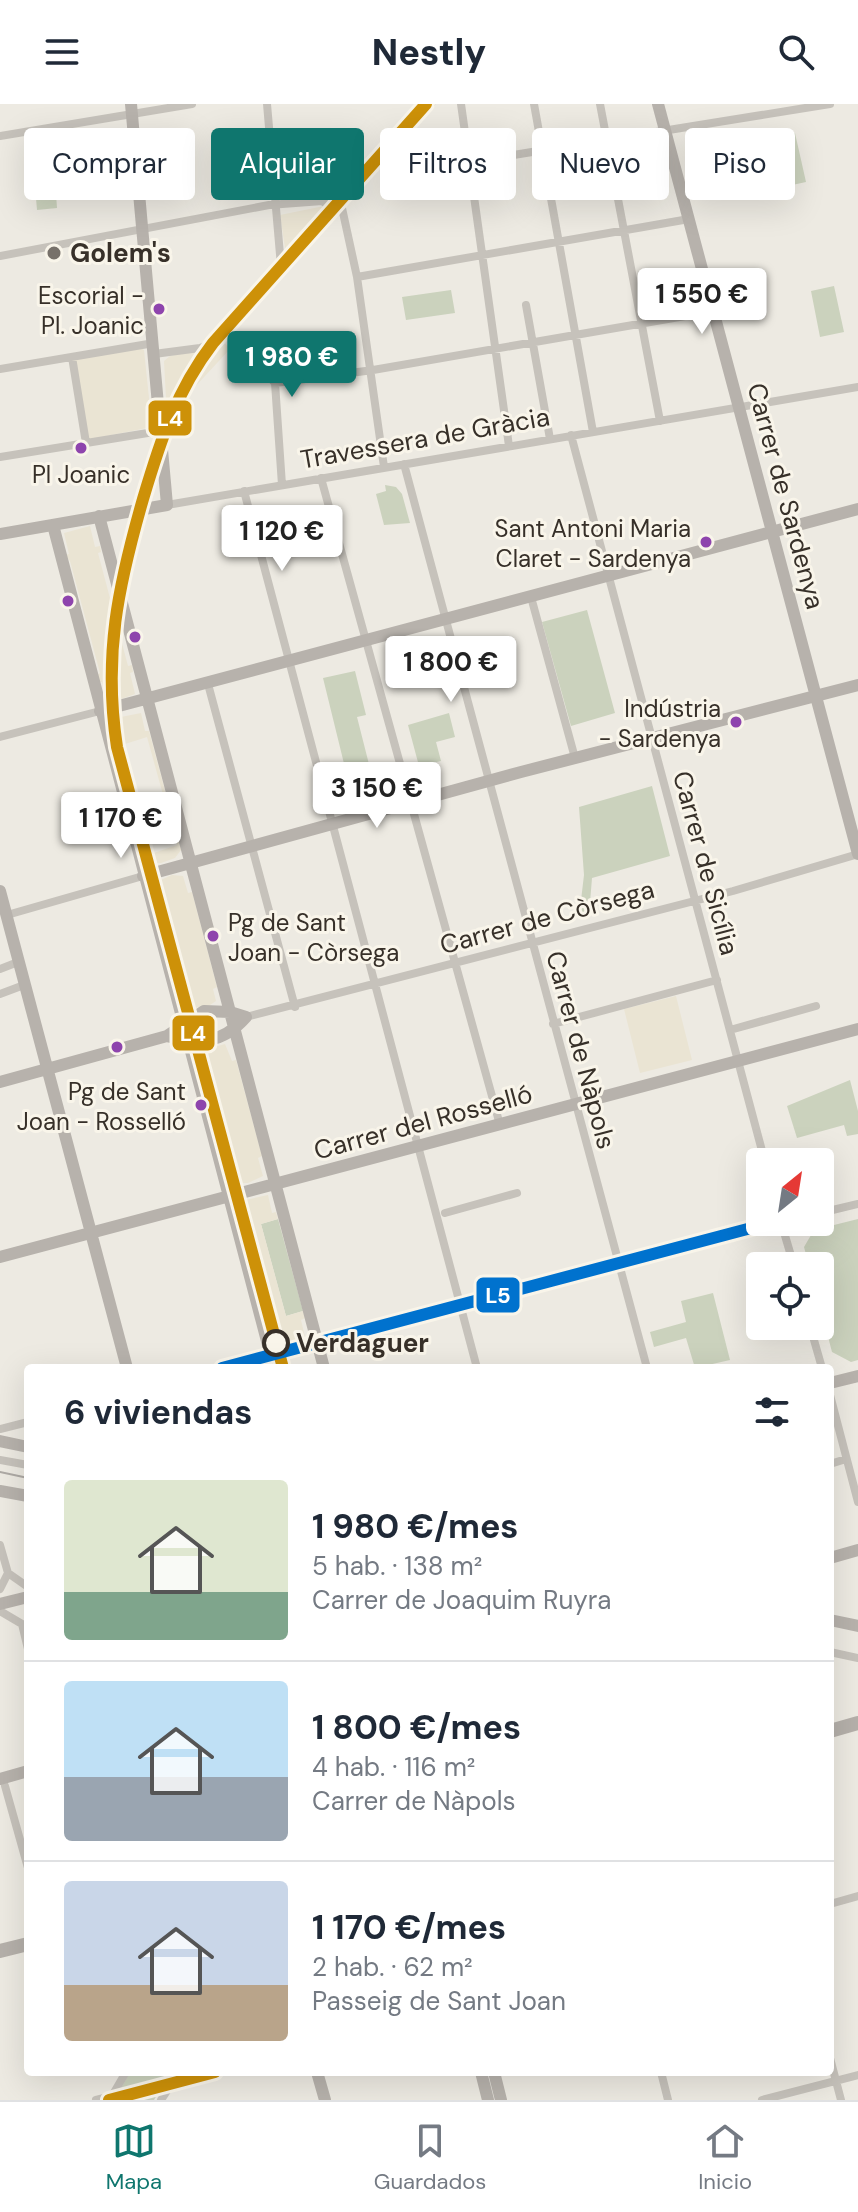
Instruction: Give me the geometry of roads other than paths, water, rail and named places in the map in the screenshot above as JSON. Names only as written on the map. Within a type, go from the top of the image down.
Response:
[{"type":"main road","name":"Carrer de Sardenya","points":[[658,104],[665,128]]},
{"type":"main road","points":[[131,109],[167,505]]},
{"type":"main road","name":"Carrer de Sardenya","points":[[669,142],[858,854]]},
{"type":"main road","name":"Travessera de Gràcia","points":[[0,534],[167,505]]},
{"type":"main road","points":[[100,711],[858,509]]},
{"type":"main road","points":[[99,516],[323,1364]]},
{"type":"main road","points":[[53,525],[273,1364]]},
{"type":"main road","points":[[143,876],[488,781],[858,685]]},
{"type":"main road","points":[[0,891],[126,1364]]},
{"type":"main road","points":[[0,1082],[167,1036],[204,1011],[230,1012],[246,1017],[235,1029],[212,1042],[167,1036]]},
{"type":"main road","name":"Carrer del Rosselló","points":[[0,1257],[858,1029]]},
{"type":"main road","points":[[834,1382],[858,1376]]},
{"type":"main road","points":[[0,1441],[24,1446]]},
{"type":"main road","points":[[0,1491],[24,1495]]},
{"type":"main road","points":[[834,1557],[858,1550]]},
{"type":"main road","points":[[1,1610],[24,1599]]},
{"type":"main road","points":[[834,1621],[858,1626]]},
{"type":"main road","points":[[834,1730],[858,1723]]},
{"type":"main road","points":[[2,1783],[24,1773]]},
{"type":"main road","points":[[0,1951],[24,1945]]},
{"type":"main road","points":[[318,2076],[325,2100]]},
{"type":"main road","points":[[482,2076],[488,2100]]},
{"type":"main road","points":[[495,2076],[501,2100]]},
{"type":"street","points":[[0,136],[131,109],[192,104]]},
{"type":"street","points":[[267,104],[281,266]]},
{"type":"street","points":[[0,369],[72,357],[200,348],[225,330],[334,206],[431,104]]},
{"type":"street","points":[[461,104],[465,128]]},
{"type":"street","points":[[534,104],[538,128]]},
{"type":"street","points":[[600,104],[605,128]]},
{"type":"street","points":[[669,131],[830,104]]},
{"type":"street","points":[[475,200],[509,446]]},
{"type":"street","points":[[551,200],[593,432]]},
{"type":"street","points":[[618,200],[660,421]]},
{"type":"street","points":[[0,256],[266,205],[278,207],[322,201],[342,208],[357,277],[384,467]]},
{"type":"street","points":[[357,277],[689,219]]},
{"type":"street","points":[[526,305],[550,439]]},
{"type":"street","points":[[275,383],[370,371],[714,311]]},
{"type":"street","points":[[225,330],[275,383],[282,485]]},
{"type":"street","points":[[72,357],[86,443]]},
{"type":"street","name":"Travessera de Gràcia","points":[[167,505],[858,387]]},
{"type":"street","points":[[0,457],[160,431]]},
{"type":"street","name":"Carrer de Sicília","points":[[571,435],[761,1148]]},
{"type":"street","name":"Carrer de Nàpols","points":[[404,464],[646,1364]]},
{"type":"street","points":[[321,478],[500,1125]]},
{"type":"street","points":[[244,491],[476,1364]]},
{"type":"street","points":[[531,597],[575,758]]},
{"type":"street","points":[[208,684],[295,1007]]},
{"type":"street","points":[[0,737],[100,711]]},
{"type":"street","name":"Carrer de Còrsega","points":[[246,1017],[376,986],[858,854]]},
{"type":"street","points":[[7,915],[143,876]]},
{"type":"street","points":[[0,969],[18,962]]},
{"type":"street","points":[[553,1024],[717,980]]},
{"type":"street","points":[[0,994],[24,985]]},
{"type":"street","points":[[730,1030],[816,1006]]},
{"type":"street","points":[[445,1213],[517,1193]]},
{"type":"street","points":[[834,1210],[858,1204]]},
{"type":"street","points":[[318,1345],[746,1233]]},
{"type":"street","points":[[814,1340],[821,1364]]},
{"type":"street","points":[[834,1411],[858,1502]]},
{"type":"street","points":[[0,1429],[24,1423]]},
{"type":"street","points":[[834,1463],[846,1459]]},
{"type":"street","points":[[0,1460],[24,1464]]},
{"type":"street","points":[[0,1545],[8,1573],[24,1584]]},
{"type":"street","points":[[0,1589],[8,1573]]},
{"type":"street","points":[[1,1610],[22,1624],[24,1632]]},
{"type":"street","points":[[834,1653],[858,1658]]},
{"type":"street","points":[[2,1783],[24,1850]]},
{"type":"street","points":[[834,1903],[858,1896]]},
{"type":"street","points":[[834,2073],[841,2100]]},
{"type":"street","points":[[762,2100],[858,2075]]},
{"type":"street","points":[[112,2096],[124,2076]]},
{"type":"street","points":[[162,2098],[173,2076]]},
{"type":"street","points":[[662,2076],[668,2100]]},
{"type":"street","points":[[96,2100],[112,2096],[128,2100]]},
{"type":"tram line","points":[[0,1472],[24,1477]]},
{"type":"place","name":"Golem's","points":[[54,253]]},
{"type":"place","name":"Escorial - Pl. Joanic","points":[[159,309]]},
{"type":"place","name":"Pl Joanic","points":[[81,448]]},
{"type":"place","name":"Sant Antoni Maria Claret - Sardenya","points":[[706,542]]},
{"type":"place","name":"Indústria - Sardenya","points":[[736,722]]},
{"type":"place","name":"Pg de Sant Joan - Còrsega","points":[[213,936]]},
{"type":"place","name":"Pg de Sant Joan - Rosselló","points":[[201,1105]]},
{"type":"place","name":"Verdaguer","points":[[276,1343]]}]
